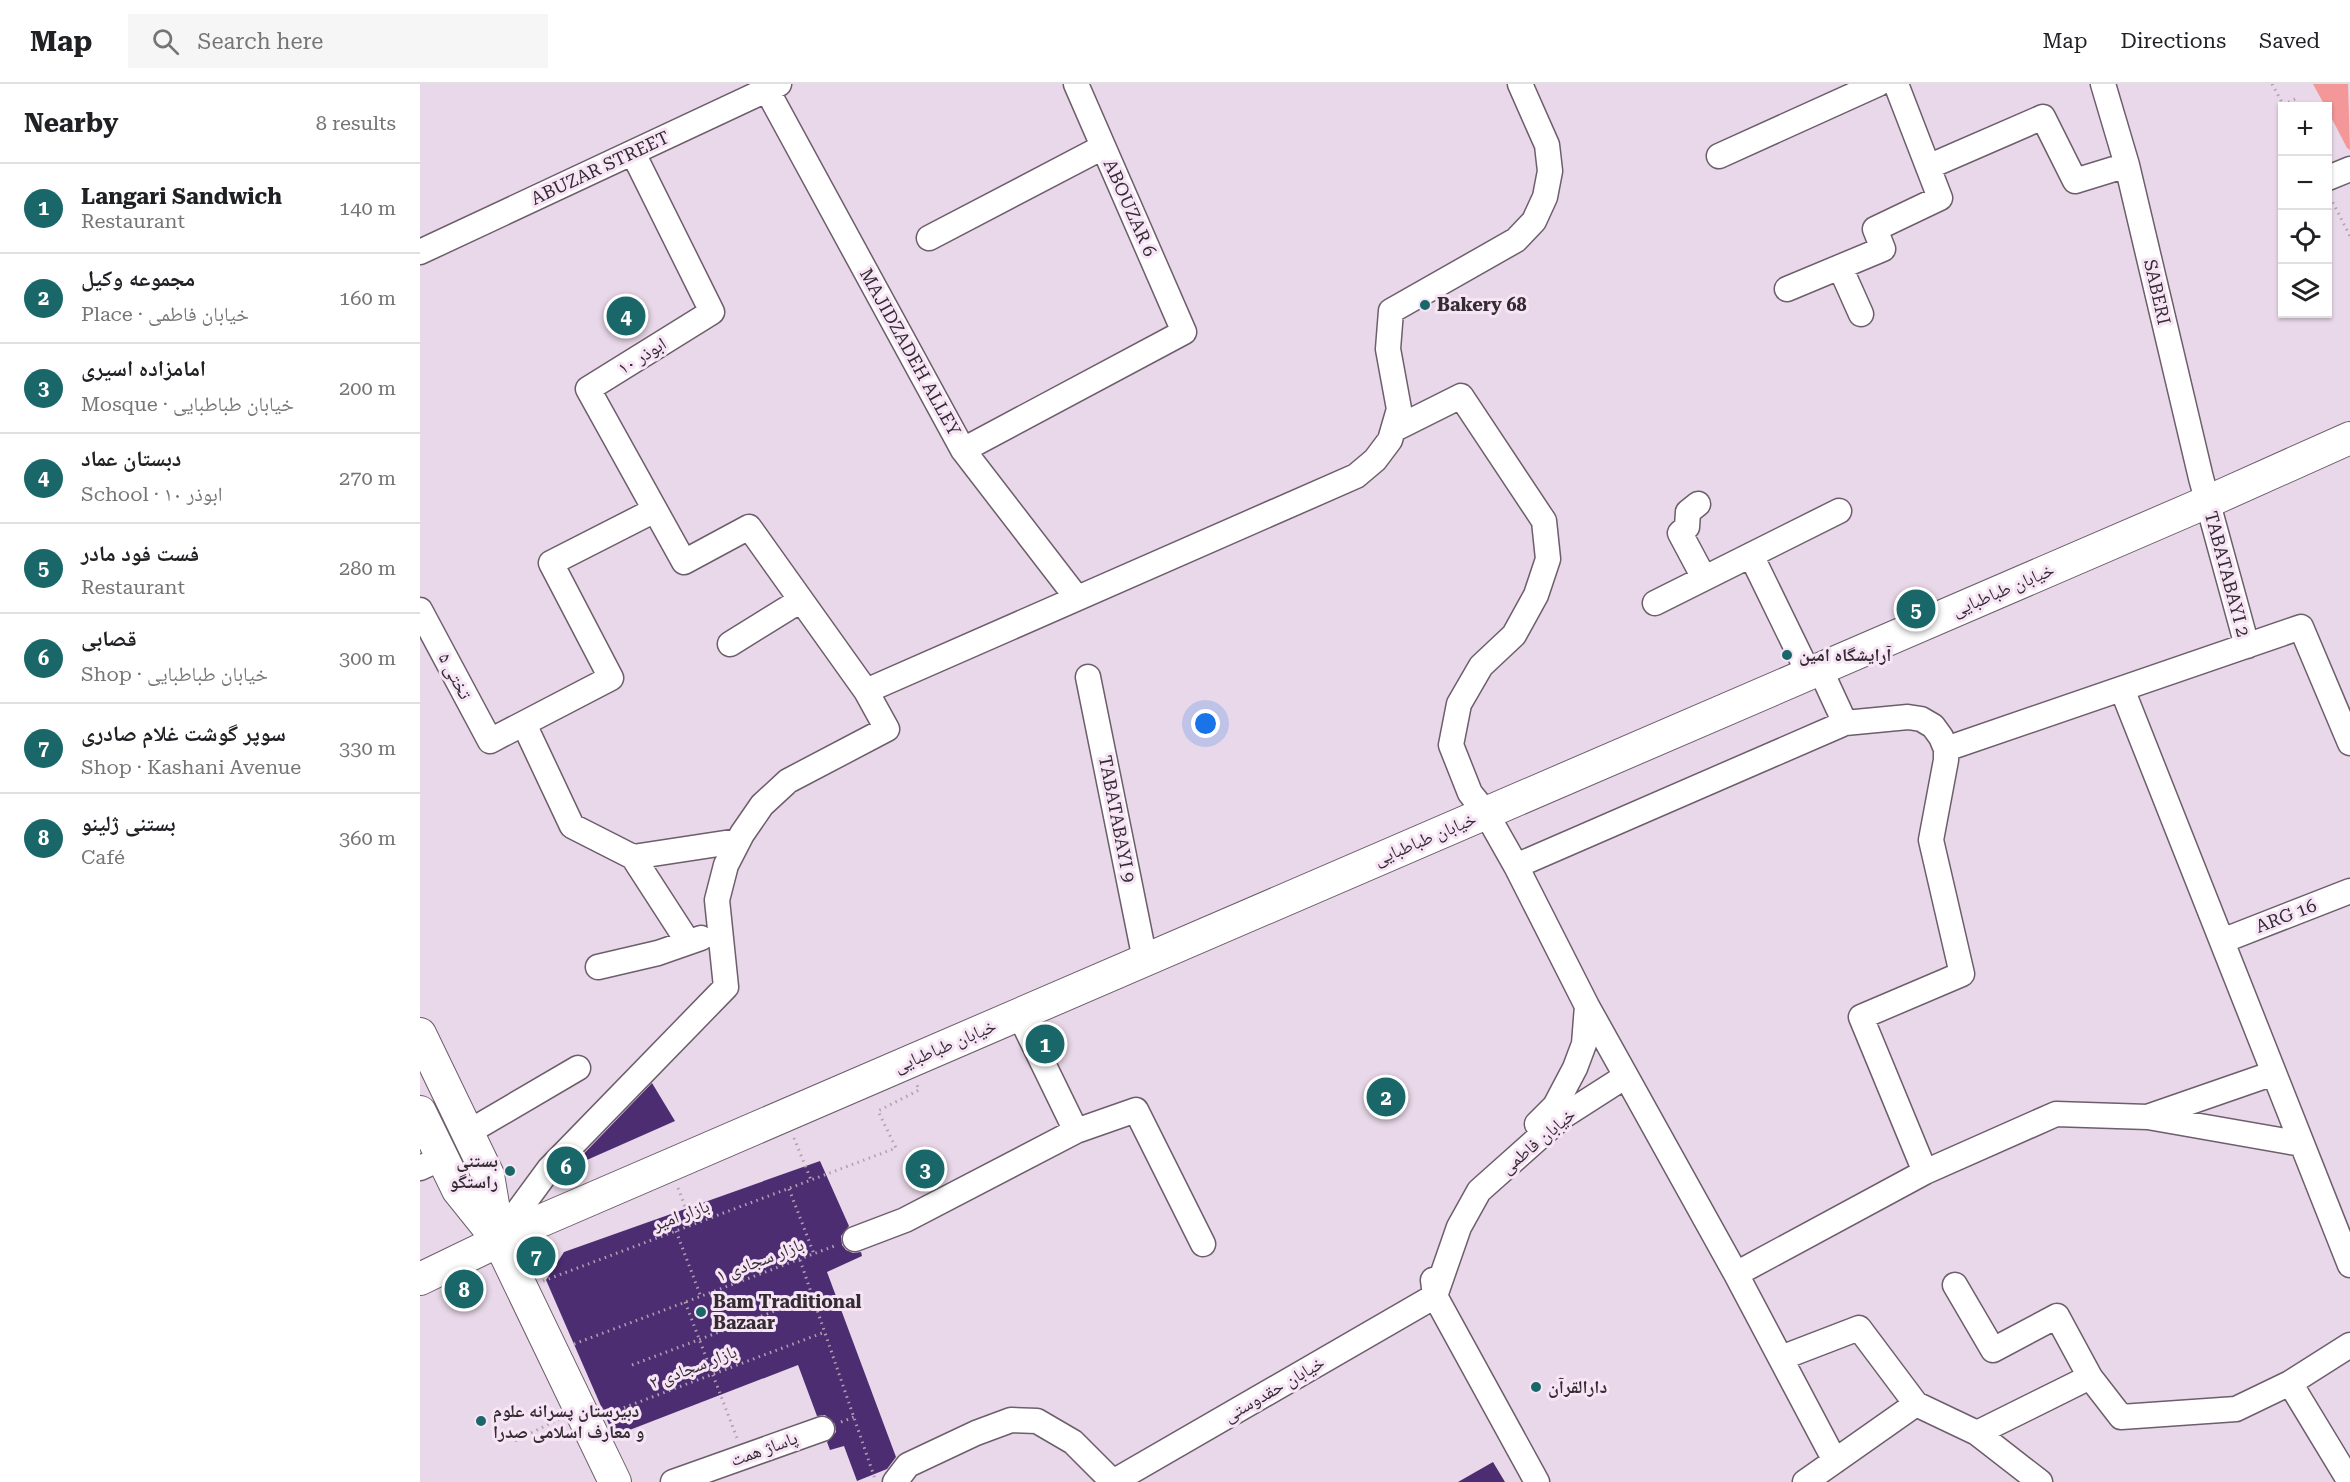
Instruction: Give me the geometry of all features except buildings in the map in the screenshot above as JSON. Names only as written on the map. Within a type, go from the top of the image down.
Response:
[{"type":"main road","name":"خیابان طباطبایی","points":[[420,1279],[538,1222],[2207,502],[2350,438]]},
{"type":"main road","points":[[420,1034],[488,1175],[499,1241]]},
{"type":"main road","points":[[420,1112],[431,1163],[458,1190],[499,1241],[615,1482]]},
{"type":"street","name":"ABOUZAR 6","points":[[963,450],[1184,332],[1076,84]]},
{"type":"street","points":[[866,691],[1356,476],[1375,460],[1390,440],[1400,409],[1388,350],[1391,311],[1516,240],[1534,221],[1545,197],[1550,171],[1546,145],[1520,84]]},
{"type":"street","points":[[1719,156],[1878,84]]},
{"type":"street","points":[[1787,289],[1883,249],[1875,229],[1940,198],[1896,84]]},
{"type":"street","name":"SABERI","points":[[2103,84],[2127,165],[2207,502]]},
{"type":"street","name":"ABUZAR STREET","points":[[420,252],[773,87]]},
{"type":"street","name":"MAJIDZADEH ALLEY","points":[[773,87],[963,450],[1077,598]]},
{"type":"street","points":[[1928,167],[2043,117],[2075,181],[2127,165]]},
{"type":"street","points":[[929,238],[1103,147]]},
{"type":"street","name":"ابوذر ۱۰","points":[[633,153],[712,312],[588,389],[684,562],[749,527],[801,600]]},
{"type":"street","points":[[2332,176],[2350,169]]},
{"type":"street","points":[[1840,267],[1861,314]]},
{"type":"street","points":[[1395,429],[1461,396],[1544,521],[1548,560],[1536,595],[1514,635],[1481,666],[1459,704],[1451,745],[1470,794],[1486,813],[1516,866],[1587,1005],[1736,1274],[1835,1461]]},
{"type":"street","name":"TABATABAYI 2","points":[[2207,502],[2247,646]]},
{"type":"street","points":[[1698,504],[1688,512],[1687,527],[1680,534],[1704,578]]},
{"type":"street","points":[[655,510],[551,563],[612,678],[524,724],[572,826],[633,857],[688,942]]},
{"type":"street","points":[[1655,603],[1839,511]]},
{"type":"street","points":[[1751,555],[1845,723]]},
{"type":"street","points":[[499,1241],[549,1169],[726,987],[717,900],[726,865],[738,841],[762,805],[788,780],[887,729],[866,691],[801,600],[730,644]]},
{"type":"street","name":"تختی ۵","points":[[420,610],[490,741],[524,724]]},
{"type":"street","points":[[1946,749],[2301,627],[2350,743]]},
{"type":"street","name":"TABATABAYI 9","points":[[1088,677],[1145,960]]},
{"type":"street","points":[[2122,689],[2350,1265]]},
{"type":"street","points":[[1516,866],[1845,723],[1908,717],[1921,719],[1933,726],[1946,749],[1946,760],[1931,840],[1962,974],[1861,1017],[1925,1172]]},
{"type":"street","points":[[633,857],[738,841]]},
{"type":"street","name":"ARG 16","points":[[2222,940],[2350,891]]},
{"type":"street","points":[[598,967],[658,953],[720,931]]},
{"type":"street","name":"خیابان فاطمی","points":[[1537,1482],[1435,1296],[1432,1270],[1448,1222],[1472,1186],[1555,1106],[1575,1068],[1584,1044],[1587,1005]]},
{"type":"street","points":[[1019,1014],[1076,1131]]},
{"type":"street","points":[[467,1133],[578,1068]]},
{"type":"street","points":[[2148,1117],[2274,1073]]},
{"type":"street","name":"خیابان فاطمی","points":[[1435,1296],[1459,1227],[1479,1191],[1562,1117],[1626,1076]]},
{"type":"street","points":[[855,1239],[905,1220],[1076,1131],[1136,1110],[1203,1244]]},
{"type":"street","points":[[1736,1274],[1925,1172],[2056,1114],[2148,1117],[2302,1144]]},
{"type":"street","points":[[1956,1285],[1993,1350],[2057,1316],[2090,1377],[2121,1417],[2236,1409],[2290,1383],[2350,1345]]},
{"type":"street","name":"خیابان حقدوستی","points":[[1113,1482],[1435,1296]]},
{"type":"street","points":[[1781,1358],[1859,1328],[1916,1404],[1977,1433],[2040,1482]]},
{"type":"street","points":[[1977,1433],[2090,1377]]},
{"type":"street","points":[[2290,1383],[2349,1482]]},
{"type":"street","points":[[1806,1482],[1916,1404]]},
{"type":"street","points":[[884,1478],[976,1433],[1011,1420],[1037,1421],[1073,1442],[1113,1482]]},
{"type":"street","name":"پاساژ همت","points":[[673,1482],[822,1429]]},
{"type":"path","points":[[2272,84],[2281,102]]},
{"type":"path","points":[[2290,102],[2299,97]]},
{"type":"path","points":[[2332,200],[2350,236]]},
{"type":"path","name":"بازار امیر","points":[[546,1280],[896,1148],[878,1111],[920,1090],[917,1085]]},
{"type":"path","points":[[794,1138],[812,1180]]},
{"type":"path","points":[[678,1188],[692,1225]]},
{"type":"path","points":[[789,1189],[814,1254]]},
{"type":"path","points":[[676,1231],[701,1297]]},
{"type":"path","name":"بازار سجادی ۱","points":[[574,1344],[855,1239]]},
{"type":"path","points":[[800,1260],[825,1332],[884,1478]]},
{"type":"path","points":[[685,1302],[745,1456]]},
{"type":"path","points":[[632,1365],[788,1306]]},
{"type":"path","name":"بازار سجادی ۲","points":[[605,1415],[825,1332]]},
{"type":"path","points":[[515,1441],[564,1417]]},
{"type":"shaded area","points":[[2313,84],[2348,84],[2350,150],[2332,119],[2332,102],[2323,102]]},
{"type":"place","name":"Bakery 68","points":[[1425,305]]},
{"type":"place","name":"دبستان عماد","points":[[626,316]]},
{"type":"place","name":"فست فود مادر","points":[[1916,609]]},
{"type":"place","name":"آرایشگاه امین","points":[[1787,655]]},
{"type":"place","name":"Langari Sandwich","points":[[1045,1044]]},
{"type":"place","name":"مجموعه وکیل","points":[[1386,1097]]},
{"type":"place","name":"قصابی","points":[[566,1166]]},
{"type":"place","name":"امامزاده اسیری","points":[[925,1169]]},
{"type":"place","name":"بستنی راستگو","points":[[510,1171]]},
{"type":"place","name":"سوپر گوشت غلام صادری","points":[[536,1256]]},
{"type":"place","name":"بستنی ژلینو","points":[[464,1289]]},
{"type":"place","name":"Bam Traditional Bazaar","points":[[701,1312]]},
{"type":"place","name":"دارالقرآن","points":[[1536,1387]]},
{"type":"place","name":"دبیرستان پسرانه علوم و معارف اسلامی صدرا","points":[[481,1421]]}]
